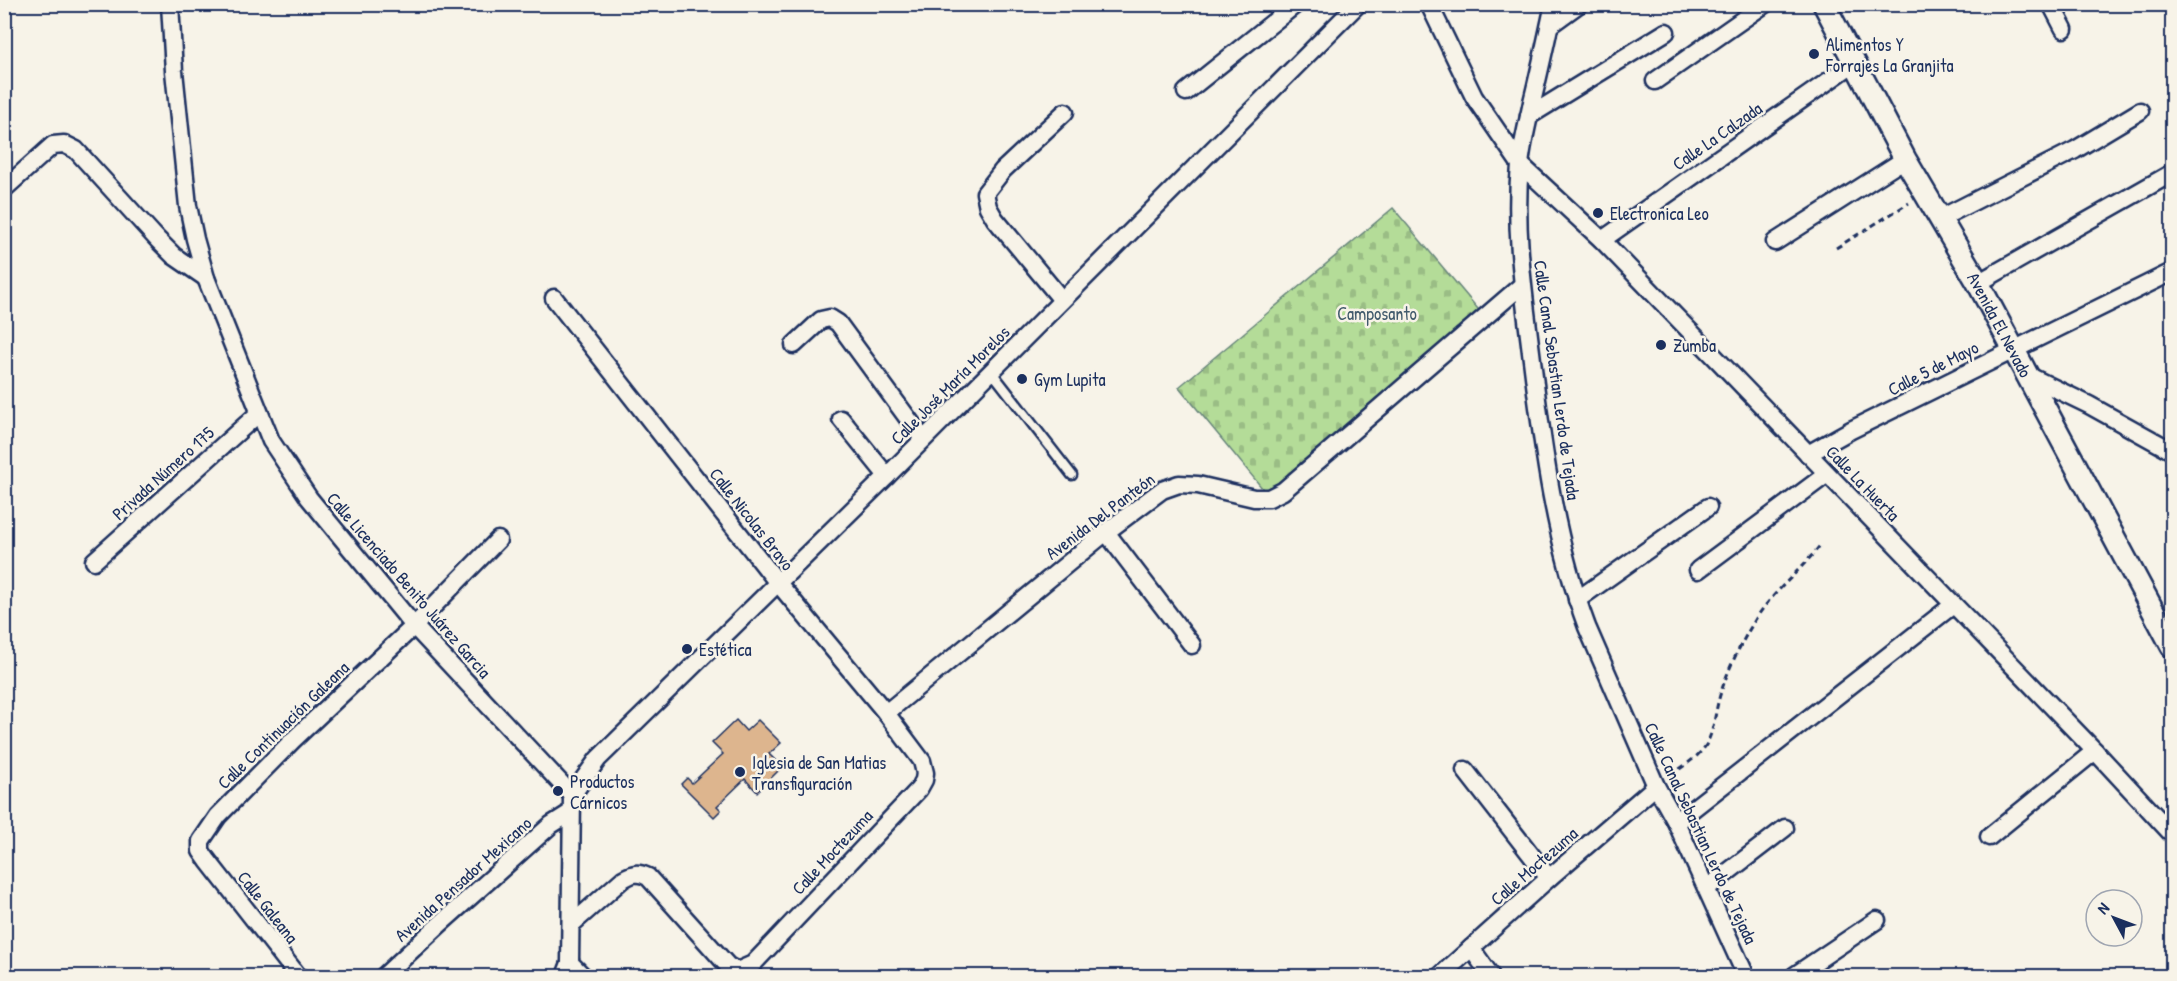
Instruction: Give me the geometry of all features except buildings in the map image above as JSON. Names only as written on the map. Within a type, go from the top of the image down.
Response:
[{"type":"street","name":"Calle Licenciado Benito Juárez Garcia","points":[[170,4],[174,71],[188,206],[195,239],[206,278],[270,441],[309,498],[414,626],[572,795]]},
{"type":"street","points":[[1186,93],[1296,4]]},
{"type":"street","name":"Calle José María Morelos","points":[[572,795],[598,759],[887,476],[1358,4]]},
{"type":"street","name":"Calle La Huerta","points":[[1430,4],[1474,97],[1520,164],[1602,240],[2095,751],[2172,834]]},
{"type":"street","name":"Calle Canal Sebastian Lerdo de Tejada","points":[[1554,4],[1520,164],[1519,213],[1522,285],[1543,447],[1564,553],[1577,600],[1656,786],[1676,822],[1746,976]]},
{"type":"street","points":[[1550,25],[1579,4]]},
{"type":"street","points":[[1655,81],[1766,4]]},
{"type":"street","name":"Avenida El Nevado","points":[[1824,4],[1905,159],[1978,283],[2172,646]]},
{"type":"street","points":[[2051,4],[2064,29]]},
{"type":"street","points":[[1529,116],[1666,32]]},
{"type":"street","name":"Calle La Calzada","points":[[1602,240],[1854,63]]},
{"type":"street","points":[[1939,219],[2075,150],[2140,111]]},
{"type":"street","points":[[1062,300],[995,219],[988,207],[985,194],[1003,170],[1065,112]]},
{"type":"street","points":[[4,189],[53,145],[64,144],[76,150],[174,256],[206,278]]},
{"type":"street","points":[[1775,243],[1905,159]]},
{"type":"street","points":[[1978,283],[2172,173]]},
{"type":"street","name":"Calle 5 de Mayo","points":[[1808,454],[1851,430],[2172,272]]},
{"type":"street","name":"Avenida Del Panteón","points":[[886,713],[1106,532],[1162,490],[1179,484],[1198,485],[1254,498],[1269,498],[1283,490],[1522,285]]},
{"type":"street","name":"Calle Nicolas Bravo","points":[[554,298],[778,583],[886,713],[922,761]]},
{"type":"street","points":[[794,345],[821,320],[830,318],[838,323],[923,440]]},
{"type":"street","points":[[2027,375],[2089,405],[2172,451]]},
{"type":"street","name":"Privada Número 175","points":[[94,561],[259,413]]},
{"type":"street","points":[[841,419],[887,476]]},
{"type":"street","points":[[1698,570],[1827,474]]},
{"type":"street","points":[[1577,600],[1708,507]]},
{"type":"street","points":[[1106,532],[1192,645]]},
{"type":"street","points":[[414,626],[498,540]]},
{"type":"street","points":[[1676,822],[1953,605]]},
{"type":"street","name":"Calle Continuación Galeana","points":[[208,861],[201,851],[201,841],[218,816],[293,740],[414,626]]},
{"type":"street","points":[[1989,837],[2095,751]]},
{"type":"street","name":"Calle Moctezuma","points":[[572,924],[623,879],[632,873],[640,873],[648,877],[728,966],[737,971],[753,964],[919,789],[926,773],[922,761]]},
{"type":"street","points":[[1466,770],[1549,878]]},
{"type":"street","name":"Calle Moctezuma","points":[[1440,976],[1656,786]]},
{"type":"street","points":[[572,795],[570,813],[572,924],[568,970],[583,976]]},
{"type":"street","name":"Avenida Pensador Mexicano","points":[[384,976],[551,825],[570,813]]},
{"type":"street","points":[[1707,888],[1785,828]]},
{"type":"street","name":"Calle Galeana","points":[[208,861],[298,976]]},
{"type":"street","points":[[1794,976],[1877,920]]},
{"type":"street","points":[[1471,948],[1491,976]]},
{"type":"lane","points":[[991,371],[1072,475]]},
{"type":"path","points":[[1836,248],[1925,193]]},
{"type":"path","points":[[1656,786],[1705,747],[1712,733],[1721,691],[1741,643],[1773,595],[1809,560],[1821,543]]},
{"type":"green space","name":"Camposanto","points":[[1393,208],[1483,315],[1267,494],[1179,387]]},
{"type":"place","name":"Alimentos Y Forrajes La Granjita","points":[[1814,54]]},
{"type":"place","name":"Electronica Leo","points":[[1598,213]]},
{"type":"place","name":"Zumba","points":[[1661,345]]},
{"type":"place","name":"Gym Lupita","points":[[1022,379]]},
{"type":"place","name":"Estética","points":[[687,649]]},
{"type":"place","name":"Iglesia de San Matias Transfiguración","points":[[740,772]]},
{"type":"place","name":"Productos Cárnicos","points":[[558,791]]}]
